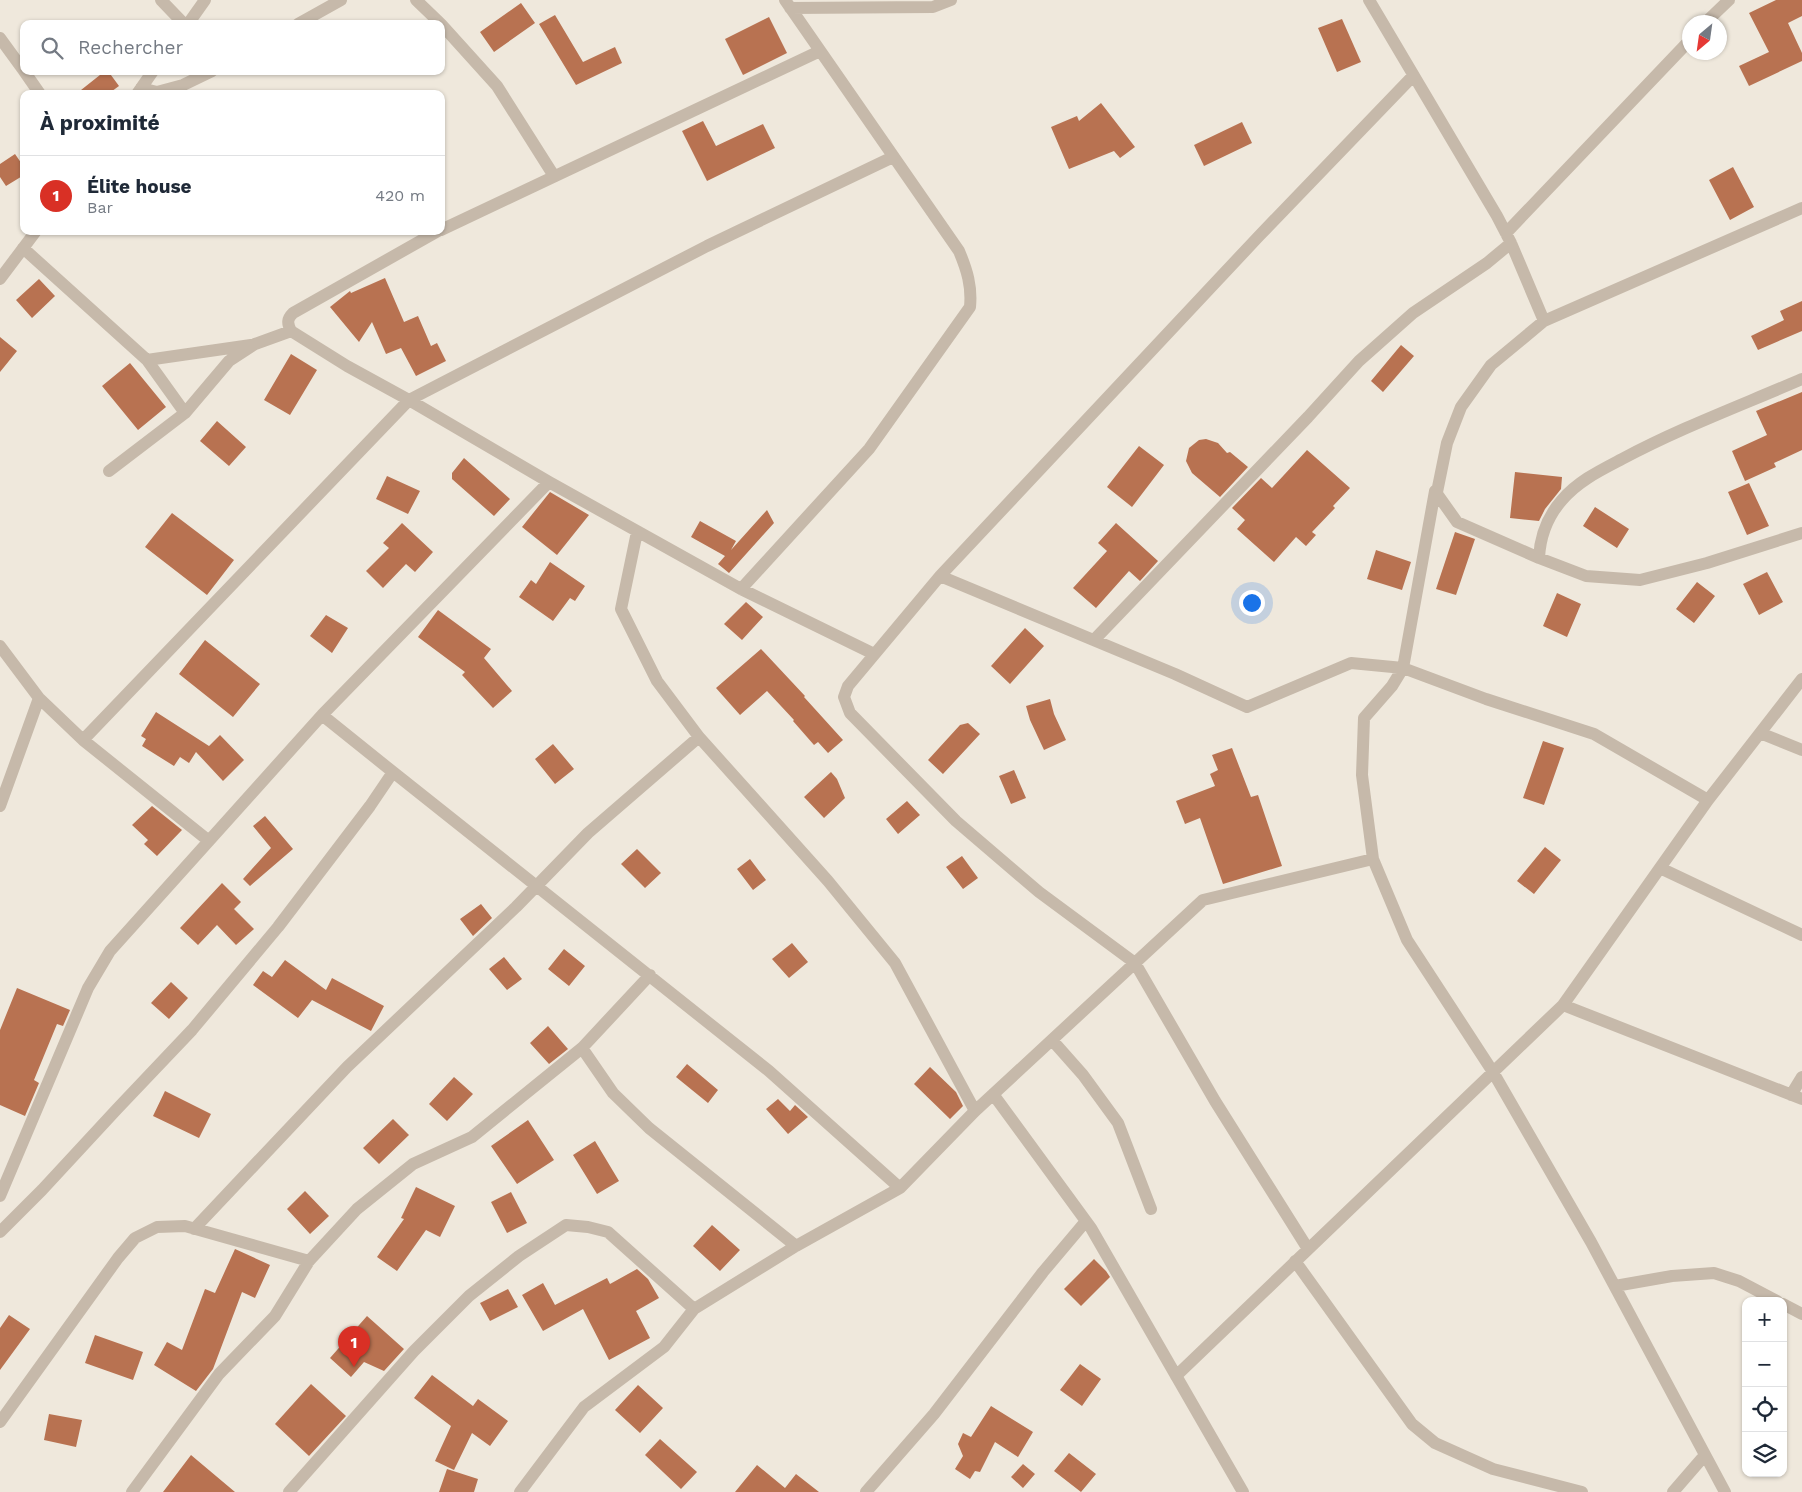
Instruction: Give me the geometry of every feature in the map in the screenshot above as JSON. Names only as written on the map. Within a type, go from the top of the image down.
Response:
[{"type":"street","points":[[161,0],[180,20]]},
{"type":"street","points":[[191,20],[205,0]]},
{"type":"street","points":[[305,20],[342,0]]},
{"type":"street","points":[[416,0],[437,20]]},
{"type":"street","points":[[787,4],[933,8],[951,0]]},
{"type":"street","points":[[1369,0],[1497,216],[1544,321]]},
{"type":"street","points":[[1713,15],[1729,0]]},
{"type":"street","points":[[741,590],[869,448],[970,307],[971,293],[968,274],[959,251],[787,4]]},
{"type":"street","points":[[445,28],[497,86],[554,176]]},
{"type":"street","points":[[0,38],[20,66]]},
{"type":"street","points":[[1094,640],[1359,361],[1413,313],[1487,263],[1682,49]]},
{"type":"street","points":[[445,228],[820,51]]},
{"type":"street","points":[[27,75],[37,90]]},
{"type":"street","points":[[140,90],[150,75]]},
{"type":"street","points":[[164,90],[183,85],[204,75]]},
{"type":"street","points":[[1308,1249],[1215,1101],[1135,962],[1039,892],[956,821],[850,713],[844,696],[848,686],[940,576],[1252,243],[1413,76]]},
{"type":"street","points":[[83,740],[409,400],[707,246],[893,157]]},
{"type":"street","points":[[1725,1492],[1591,1242],[1493,1072],[1407,940],[1373,859],[1362,775],[1364,718],[1392,686],[1403,668],[1435,492],[1437,492],[1447,443],[1461,407],[1491,365],[1544,321],[1802,208]]},
{"type":"street","points":[[0,279],[33,235]]},
{"type":"street","points":[[431,235],[293,313],[289,317],[288,324],[291,331],[347,366],[741,590],[874,654]]},
{"type":"street","points":[[23,248],[147,360],[185,413]]},
{"type":"street","points":[[147,360],[255,344],[291,331]]},
{"type":"street","points":[[109,472],[185,413],[229,361],[255,344]]},
{"type":"street","points":[[1538,558],[1540,542],[1552,515],[1563,499],[1590,476],[1653,443],[1802,379]]},
{"type":"street","points":[[0,1196],[88,988],[110,951],[322,715],[549,482]]},
{"type":"street","points":[[1435,492],[1457,522],[1538,558],[1586,576],[1640,580],[1707,563],[1802,534]]},
{"type":"street","points":[[638,532],[622,610],[657,681],[699,737],[828,881],[895,963],[975,1111]]},
{"type":"street","points":[[940,576],[1094,640],[1247,707],[1351,663],[1403,668],[1486,699],[1594,734],[1708,800]]},
{"type":"street","points":[[0,646],[39,698],[83,740],[209,842]]},
{"type":"street","points":[[1176,1376],[1563,1005],[1708,800],[1802,679]]},
{"type":"street","points":[[0,806],[39,698]]},
{"type":"street","points":[[322,715],[769,1071],[900,1188]]},
{"type":"street","points":[[1760,732],[1802,750]]},
{"type":"street","points":[[194,1229],[347,1067],[516,907],[588,833],[699,737]]},
{"type":"street","points":[[0,1232],[42,1190],[192,1030],[278,928],[370,806],[393,772]]},
{"type":"street","points":[[520,1492],[584,1407],[664,1347],[694,1308],[796,1246],[900,1188],[975,1111],[1203,900],[1373,859]]},
{"type":"street","points":[[1660,868],[1802,935]]},
{"type":"street","points":[[132,1492],[219,1374],[275,1316],[309,1261],[357,1209],[413,1164],[472,1138],[582,1048],[650,975]]},
{"type":"street","points":[[1563,1005],[1796,1097],[1802,1077]]},
{"type":"street","points":[[1052,1040],[1084,1075],[1118,1124],[1151,1209]]},
{"type":"street","points":[[582,1048],[613,1093],[649,1128],[796,1246]]},
{"type":"street","points":[[993,1094],[1086,1221],[1244,1492]]},
{"type":"street","points":[[866,1492],[934,1414],[1043,1272],[1086,1221]]},
{"type":"street","points":[[289,1492],[414,1351],[469,1296],[519,1256],[566,1225],[588,1227],[608,1232],[694,1308]]},
{"type":"street","points":[[0,1422],[118,1258],[135,1238],[158,1226],[185,1226],[309,1261]]},
{"type":"street","points":[[1295,1261],[1412,1424],[1435,1443],[1493,1469],[1582,1492]]},
{"type":"street","points":[[1615,1286],[1672,1276],[1714,1273],[1739,1281],[1769,1297]]},
{"type":"street","points":[[1787,1306],[1802,1314]]},
{"type":"street","points":[[1673,1492],[1705,1455]]},
{"type":"building","points":[[1776,0],[1802,0],[1802,16],[1788,23],[1802,53],[1802,61],[1749,86],[1739,66],[1769,52],[1749,13]]},
{"type":"building","points":[[521,3],[535,23],[494,52],[480,32]]},
{"type":"building","points":[[555,15],[583,62],[615,47],[622,63],[576,85],[539,24]]},
{"type":"building","points":[[769,17],[787,53],[743,75],[725,39]]},
{"type":"building","points":[[1342,19],[1361,62],[1337,72],[1318,28]]},
{"type":"building","points":[[100,75],[111,75],[119,86],[114,90],[81,90]]},
{"type":"building","points":[[1101,103],[1135,147],[1120,158],[1114,151],[1069,169],[1051,127],[1077,116],[1079,121]]},
{"type":"building","points":[[703,121],[716,146],[763,124],[775,148],[707,181],[682,131]]},
{"type":"building","points":[[1242,122],[1252,143],[1204,166],[1194,145]]},
{"type":"building","points":[[15,154],[20,161],[20,177],[6,186],[0,177],[0,164]]},
{"type":"building","points":[[1733,167],[1754,207],[1730,220],[1709,180]]},
{"type":"building","points":[[385,278],[404,322],[418,316],[431,346],[437,343],[446,361],[416,376],[401,348],[386,354],[372,322],[359,342],[330,307],[350,291],[351,293]]},
{"type":"building","points":[[39,279],[55,296],[32,318],[16,300]]},
{"type":"building","points":[[1802,301],[1802,331],[1758,350],[1751,336],[1784,320],[1780,311]]},
{"type":"building","points":[[0,337],[17,351],[0,372]]},
{"type":"building","points":[[1401,345],[1414,356],[1383,392],[1371,381]]},
{"type":"building","points":[[291,354],[317,370],[290,415],[264,400]]},
{"type":"building","points":[[130,363],[166,407],[138,430],[102,386]]},
{"type":"building","points":[[1802,392],[1802,450],[1774,463],[1776,467],[1745,481],[1732,451],[1767,435],[1756,411]]},
{"type":"building","points":[[217,421],[246,447],[229,466],[200,441]]},
{"type":"building","points":[[1206,439],[1218,443],[1227,453],[1230,452],[1248,467],[1220,497],[1192,473],[1186,461],[1189,448],[1199,440]]},
{"type":"building","points":[[1139,446],[1164,465],[1132,507],[1107,487]]},
{"type":"building","points":[[1307,450],[1350,488],[1333,506],[1335,508],[1312,532],[1316,535],[1306,546],[1296,537],[1274,562],[1237,529],[1245,520],[1232,508],[1261,478],[1272,488]]},
{"type":"building","points":[[464,458],[510,499],[494,516],[452,479],[452,473]]},
{"type":"building","points":[[1515,472],[1562,477],[1561,489],[1545,509],[1539,521],[1510,518]]},
{"type":"building","points":[[387,476],[420,491],[408,514],[376,499]]},
{"type":"building","points":[[1749,483],[1769,526],[1747,535],[1728,492]]},
{"type":"building","points":[[550,492],[589,515],[557,555],[522,527]]},
{"type":"building","points":[[1595,507],[1629,529],[1617,548],[1583,526]]},
{"type":"building","points":[[767,510],[774,523],[729,573],[718,564],[725,556],[691,537],[700,521],[736,541],[731,550]]},
{"type":"building","points":[[172,513],[234,560],[207,595],[145,547]]},
{"type":"building","points":[[402,523],[433,552],[415,572],[406,564],[383,588],[366,571],[389,548],[383,543]]},
{"type":"building","points":[[1116,523],[1158,561],[1140,581],[1129,571],[1096,608],[1073,588],[1107,551],[1098,543]]},
{"type":"building","points":[[1455,532],[1475,539],[1456,595],[1436,589]]},
{"type":"building","points":[[1376,550],[1411,562],[1402,590],[1367,579]]},
{"type":"building","points":[[550,562],[585,586],[575,601],[570,598],[553,621],[519,597],[531,580],[536,584]]},
{"type":"building","points":[[1767,572],[1783,602],[1759,615],[1743,584]]},
{"type":"building","points":[[1697,582],[1715,596],[1694,623],[1676,609]]},
{"type":"building","points":[[1557,593],[1581,604],[1567,637],[1543,626]]},
{"type":"building","points":[[746,602],[763,617],[742,640],[724,624]]},
{"type":"building","points":[[438,610],[491,649],[484,658],[512,691],[493,708],[462,675],[465,672],[418,637]]},
{"type":"building","points":[[326,615],[348,628],[332,653],[310,636]]},
{"type":"building","points":[[1025,628],[1044,646],[1010,684],[991,666]]},
{"type":"building","points":[[205,640],[260,684],[233,717],[179,674]]},
{"type":"building","points":[[761,649],[843,740],[828,753],[818,742],[814,745],[767,691],[740,715],[716,688]]},
{"type":"building","points":[[1050,699],[1054,714],[1066,740],[1044,750],[1030,720],[1026,706]]},
{"type":"building","points":[[156,712],[209,746],[220,735],[244,760],[223,781],[196,752],[189,763],[180,757],[174,766],[142,746],[146,739],[141,736]]},
{"type":"building","points":[[968,723],[980,734],[943,774],[928,760],[960,725]]},
{"type":"building","points":[[1543,741],[1564,748],[1544,805],[1523,798]]},
{"type":"building","points":[[553,744],[574,769],[555,784],[535,759]]},
{"type":"building","points":[[1232,748],[1251,797],[1258,795],[1282,866],[1223,884],[1200,818],[1185,824],[1176,801],[1215,786],[1210,774],[1218,770],[1212,755]]},
{"type":"building","points":[[1014,770],[1026,798],[1011,804],[999,776]]},
{"type":"building","points":[[831,772],[837,779],[845,798],[824,818],[804,797]]},
{"type":"building","points":[[907,801],[920,815],[898,834],[886,819]]},
{"type":"building","points":[[152,806],[182,830],[157,856],[144,844],[148,840],[132,825]]},
{"type":"building","points":[[265,816],[293,849],[250,886],[243,879],[271,848],[253,826]]},
{"type":"building","points":[[1545,847],[1561,860],[1534,894],[1517,881]]},
{"type":"building","points":[[637,849],[661,873],[645,888],[621,864]]},
{"type":"building","points":[[962,856],[978,878],[963,889],[946,867]]},
{"type":"building","points":[[750,859],[766,880],[753,890],[737,869]]},
{"type":"building","points":[[222,883],[241,902],[234,909],[254,929],[236,945],[217,925],[198,945],[180,928]]},
{"type":"building","points":[[481,904],[492,918],[473,936],[460,919]]},
{"type":"building","points":[[792,943],[808,962],[789,978],[772,959]]},
{"type":"building","points":[[564,949],[585,966],[569,986],[548,969]]},
{"type":"building","points":[[504,957],[522,979],[507,990],[489,969]]},
{"type":"building","points":[[285,960],[326,990],[332,978],[384,1006],[371,1031],[312,1000],[298,1018],[253,985],[263,971],[272,977]]},
{"type":"building","points":[[171,982],[188,998],[169,1019],[151,1003]]},
{"type":"building","points":[[17,988],[70,1010],[63,1026],[57,1024],[34,1080],[39,1083],[25,1116],[0,1105],[0,1030]]},
{"type":"building","points":[[548,1026],[568,1049],[549,1064],[530,1043]]},
{"type":"building","points":[[687,1064],[718,1090],[708,1103],[676,1077]]},
{"type":"building","points":[[930,1067],[956,1092],[963,1106],[950,1119],[914,1084]]},
{"type":"building","points":[[454,1077],[473,1094],[447,1121],[429,1104]]},
{"type":"building","points":[[165,1091],[211,1114],[199,1138],[153,1116]]},
{"type":"building","points":[[778,1099],[790,1111],[795,1105],[808,1117],[788,1134],[766,1109]]},
{"type":"building","points":[[393,1119],[409,1135],[379,1164],[363,1148]]},
{"type":"building","points":[[528,1120],[554,1160],[517,1184],[491,1146]]},
{"type":"building","points":[[595,1141],[619,1181],[597,1194],[573,1155]]},
{"type":"building","points":[[416,1187],[455,1206],[440,1237],[426,1230],[397,1271],[377,1257],[404,1219],[401,1218]]},
{"type":"building","points":[[305,1191],[329,1216],[310,1234],[287,1209]]},
{"type":"building","points":[[511,1192],[527,1223],[507,1233],[491,1202]]},
{"type":"building","points":[[712,1225],[740,1250],[720,1271],[693,1246]]},
{"type":"building","points":[[235,1249],[270,1265],[255,1298],[242,1292],[213,1369],[196,1391],[154,1365],[167,1342],[182,1350],[205,1289],[215,1293]]},
{"type":"building","points":[[1094,1259],[1110,1277],[1081,1306],[1064,1289]]},
{"type":"building","points":[[637,1269],[648,1279],[659,1298],[636,1311],[650,1338],[609,1360],[583,1309],[543,1331],[522,1295],[543,1283],[555,1305],[607,1278],[610,1284]]},
{"type":"building","points":[[508,1289],[518,1307],[490,1321],[480,1303]]},
{"type":"building","points":[[9,1315],[30,1329],[0,1370],[0,1328]]},
{"type":"building","points":[[367,1316],[404,1349],[384,1371],[364,1362],[351,1377],[330,1358]]},
{"type":"building","points":[[95,1335],[143,1352],[133,1380],[85,1363]]},
{"type":"building","points":[[1080,1364],[1101,1379],[1082,1406],[1060,1390]]},
{"type":"building","points":[[432,1375],[473,1406],[478,1399],[508,1421],[490,1446],[472,1433],[454,1470],[435,1461],[451,1426],[414,1398]]},
{"type":"building","points":[[311,1384],[346,1416],[309,1456],[275,1424]]},
{"type":"building","points":[[638,1385],[663,1408],[640,1433],[615,1410]]},
{"type":"building","points":[[991,1406],[1033,1432],[1018,1457],[995,1442],[980,1472],[975,1471],[970,1479],[955,1469],[963,1456],[958,1444],[963,1433],[971,1437]]},
{"type":"building","points":[[49,1414],[82,1420],[76,1447],[44,1440]]},
{"type":"building","points":[[660,1439],[697,1472],[681,1489],[645,1455]]},
{"type":"building","points":[[1069,1453],[1096,1474],[1081,1492],[1054,1471]]},
{"type":"building","points":[[191,1455],[235,1492],[163,1492]]},
{"type":"building","points":[[1023,1464],[1035,1474],[1023,1488],[1011,1477]]},
{"type":"building","points":[[757,1465],[785,1488],[796,1474],[819,1492],[735,1492]]},
{"type":"building","points":[[447,1469],[478,1479],[474,1492],[439,1492]]},
{"type":"place","name":"Élite house","points":[[354,1367]]}]
